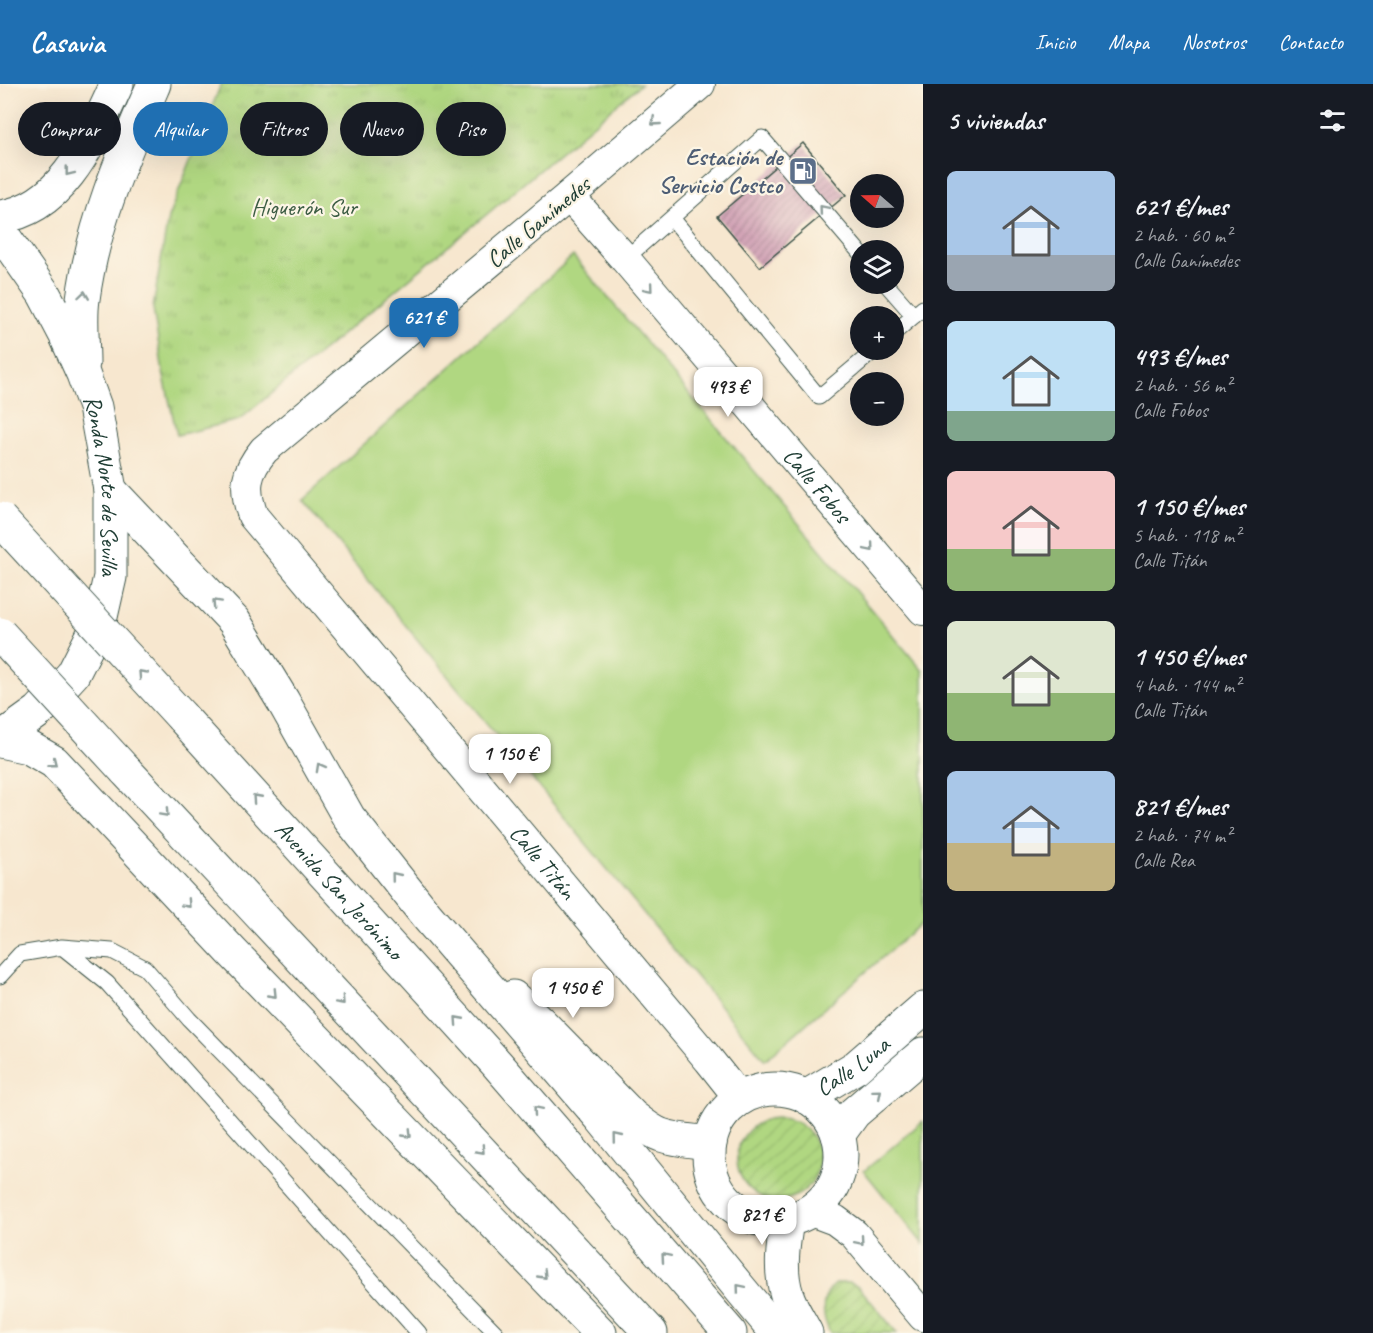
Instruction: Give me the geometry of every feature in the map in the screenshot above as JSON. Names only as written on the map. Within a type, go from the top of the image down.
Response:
[{"type":"main road","points":[[0,218],[30,209],[56,189],[74,168],[97,128],[117,84]]},
{"type":"main road","name":"Ronda Norte de Sevilla","points":[[83,374],[82,301],[89,263],[111,188],[154,84]]},
{"type":"main road","name":"Ronda Norte de Sevilla","points":[[0,231],[44,294],[83,374],[94,407],[111,490],[110,577],[100,621],[73,674],[39,711],[10,732],[0,736]]},
{"type":"main road","points":[[111,490],[234,621],[283,701],[349,818],[426,915],[601,1118],[777,1333]]},
{"type":"main road","name":"Avenida San Jerónimo","points":[[0,519],[497,1064],[730,1333]]},
{"type":"main road","points":[[0,634],[651,1333]]},
{"type":"main road","points":[[0,741],[28,747],[54,762],[232,952],[600,1333]]},
{"type":"main road","points":[[426,915],[540,1022],[644,1126],[661,1134],[688,1141],[710,1143]]},
{"type":"main road","name":"Calle Luna","points":[[806,1097],[856,1067],[923,1009]]},
{"type":"main road","name":"Calle Luna","points":[[838,1135],[854,1113],[923,1054]]},
{"type":"main road","points":[[773,1089],[796,1092],[806,1097],[826,1113],[838,1135],[841,1148],[839,1172],[828,1194],[799,1216],[774,1222],[755,1218],[738,1210],[728,1202],[717,1187],[710,1169],[710,1143],[720,1118],[740,1099],[750,1094],[773,1089]]},
{"type":"main road","points":[[799,1216],[782,1249],[782,1272],[787,1295],[806,1333]]},
{"type":"street","name":"Calle Ganímedes","points":[[247,481],[253,464],[264,450],[700,84]]},
{"type":"street","name":"Calle Fobos","points":[[569,196],[923,610]]},
{"type":"street","name":"Calle Titán","points":[[247,481],[247,500],[253,516],[740,1099]]},
{"type":"street","points":[[799,1216],[835,1220],[854,1234],[923,1316]]},
{"type":"lane","points":[[625,259],[762,138],[850,241]]},
{"type":"lane","points":[[672,218],[819,397],[863,360]]},
{"type":"lane","points":[[897,294],[918,312],[904,324]]},
{"type":"lane","points":[[0,976],[20,954],[62,947],[112,951],[145,968],[189,1019],[496,1333]]},
{"type":"lane","points":[[62,947],[106,982],[419,1333]]},
{"type":"green space","name":"Higuerón Sur","points":[[221,84],[641,84],[239,420],[177,435],[163,372],[153,308],[168,218],[193,156],[228,156],[228,102],[214,102]]},
{"type":"green space","points":[[573,256],[923,671],[923,922],[765,1060],[302,500]]},
{"type":"green space","points":[[770,1118],[786,1118],[801,1125],[812,1136],[819,1151],[816,1175],[807,1188],[786,1200],[770,1200],[755,1193],[744,1182],[737,1167],[737,1151],[744,1136],[755,1125]]},
{"type":"green space","points":[[923,1121],[923,1244],[864,1171]]},
{"type":"green space","points":[[837,1283],[850,1283],[859,1287],[897,1333],[830,1333],[823,1306],[827,1294]]},
{"type":"building","points":[[803,143],[846,195],[760,267],[717,216]]},
{"type":"place","name":"Estación de Servicio Costco","points":[[803,171]]}]
